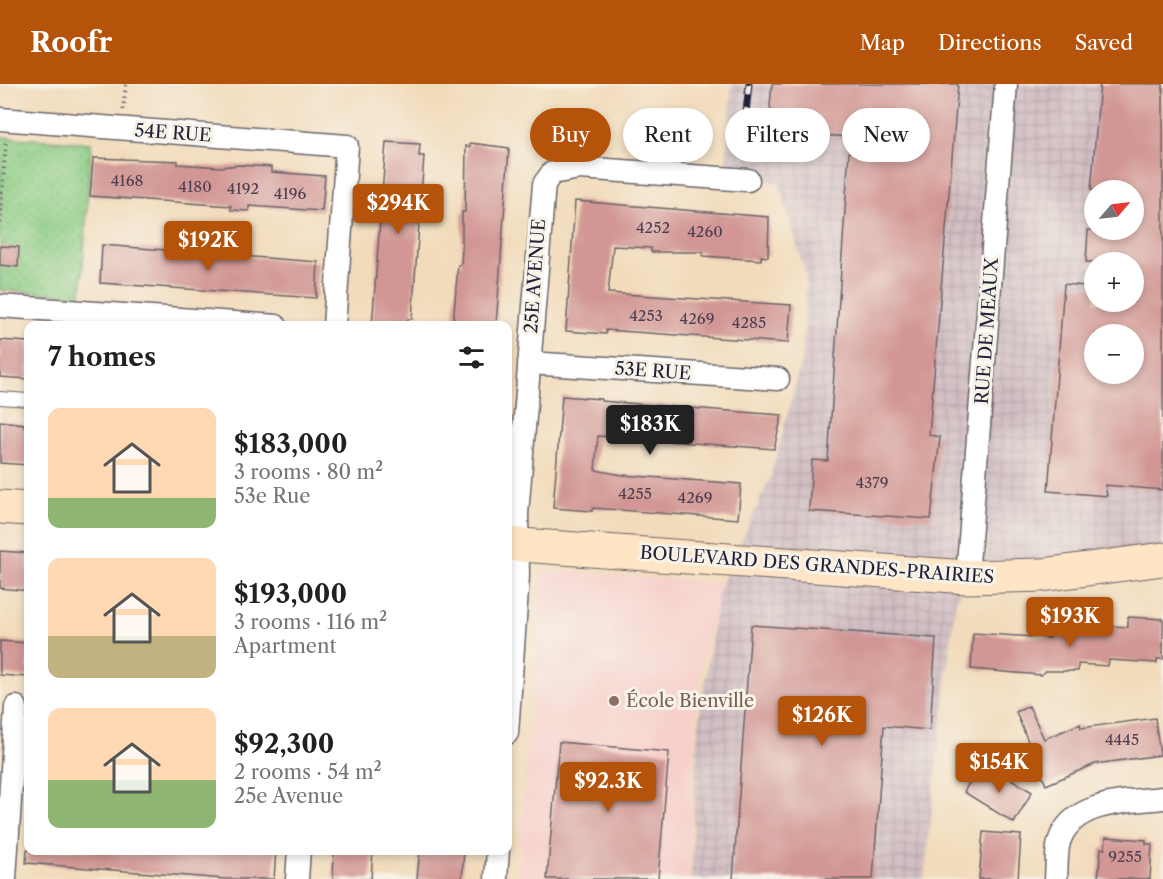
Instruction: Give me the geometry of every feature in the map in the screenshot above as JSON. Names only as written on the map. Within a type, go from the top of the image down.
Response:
[{"type":"main road","points":[[0,507],[24,509]]},
{"type":"main road","name":"BOULEVARD DES GRANDES-PRAIRIES","points":[[513,544],[967,577],[1041,575],[1163,559]]},
{"type":"street","name":"RUE DE MEAUX","points":[[967,577],[1006,84]]},
{"type":"street","name":"54E RUE","points":[[4,120],[347,146],[334,321]]},
{"type":"street","name":"25E AVENUE","points":[[512,576],[544,184],[552,173],[580,168],[748,180]]},
{"type":"street","points":[[0,306],[207,321]]},
{"type":"street","name":"53E RUE","points":[[529,363],[778,379]]},
{"type":"street","points":[[4,879],[15,707]]},
{"type":"street","points":[[1056,879],[1058,843],[1073,819],[1090,810],[1110,804],[1163,798]]},
{"type":"street","points":[[297,879],[299,855]]},
{"type":"street","points":[[496,879],[498,855]]},
{"type":"lane","points":[[0,398],[24,400]]},
{"type":"path","points":[[0,222],[4,120]]},
{"type":"shaded area","points":[[732,84],[1163,84],[1163,559],[967,578],[955,604],[924,879],[691,879],[697,735],[719,590],[771,476],[803,355],[806,276],[779,182],[725,178],[726,162],[830,162],[830,108],[730,108]]},
{"type":"shaded area","name":"École Bienville","points":[[545,570],[722,583],[701,667],[694,735],[689,879],[518,879],[540,576]]},
{"type":"green space","points":[[0,137],[91,143],[81,296],[0,290]]},
{"type":"building","points":[[772,84],[958,84],[929,435],[940,437],[931,519],[809,511],[812,460],[828,461],[848,162],[930,162],[930,108],[842,108],[842,136],[830,136],[830,108],[771,108]]},
{"type":"building","points":[[1100,84],[1163,84],[1163,490],[1105,485],[1107,496],[1048,491],[1064,284],[1084,286],[1084,312],[1144,312],[1144,252],[1087,252],[1087,240],[1144,240],[1144,180],[1092,180]]},
{"type":"building","points":[[386,142],[420,144],[419,156],[424,156],[412,319],[372,321]]},
{"type":"building","points":[[470,143],[509,148],[496,321],[453,321],[458,265],[461,265],[462,212],[465,212],[466,146],[470,147]]},
{"type":"building","points":[[93,158],[178,161],[178,164],[220,167],[239,165],[271,167],[271,172],[325,176],[322,211],[249,206],[249,211],[231,210],[231,206],[90,196]]},
{"type":"building","points":[[575,201],[769,217],[768,257],[761,256],[761,260],[703,256],[703,252],[651,252],[651,248],[613,246],[608,293],[791,305],[788,343],[606,330],[606,334],[566,331]]},
{"type":"building","points":[[102,245],[318,262],[316,298],[100,283]]},
{"type":"building","points":[[0,246],[19,247],[18,267],[0,265]]},
{"type":"building","points":[[0,340],[24,342],[24,379],[0,377]]},
{"type":"building","points":[[562,396],[782,415],[774,449],[598,436],[595,470],[622,475],[741,484],[738,519],[593,508],[592,511],[553,508]]},
{"type":"building","points":[[0,421],[24,424],[24,465],[0,463]]},
{"type":"building","points":[[0,551],[24,553],[24,591],[0,588]]},
{"type":"building","points":[[1128,617],[1163,619],[1163,659],[1157,659],[1157,663],[1109,660],[1108,666],[1078,664],[1078,671],[1046,671],[1041,675],[971,669],[973,633],[1049,638],[1050,626],[1079,628],[1079,624],[1128,627]]},
{"type":"building","points":[[751,625],[936,638],[930,730],[884,726],[873,879],[733,879]]},
{"type":"building","points":[[0,641],[24,643],[24,677],[0,675]]},
{"type":"building","points":[[1029,706],[1044,739],[1080,724],[1081,728],[1155,718],[1160,755],[1095,764],[1046,785],[1016,712]]},
{"type":"building","points":[[559,742],[669,752],[658,879],[547,879]]},
{"type":"building","points":[[990,766],[1032,792],[1014,823],[964,792],[973,776],[980,781]]},
{"type":"building","points":[[983,832],[1021,835],[1018,879],[979,879]]},
{"type":"building","points":[[1106,837],[1146,840],[1146,844],[1152,844],[1150,879],[1098,879],[1101,848],[1105,849]]},
{"type":"building","points":[[27,855],[276,855],[274,879],[225,879],[26,863]]},
{"type":"building","points":[[334,855],[373,855],[371,879],[333,879]]},
{"type":"building","points":[[419,855],[464,855],[462,879],[417,879]]},
{"type":"railway","points":[[746,108],[749,84]]},
{"type":"place","name":"École Bienville","points":[[614,701]]}]
